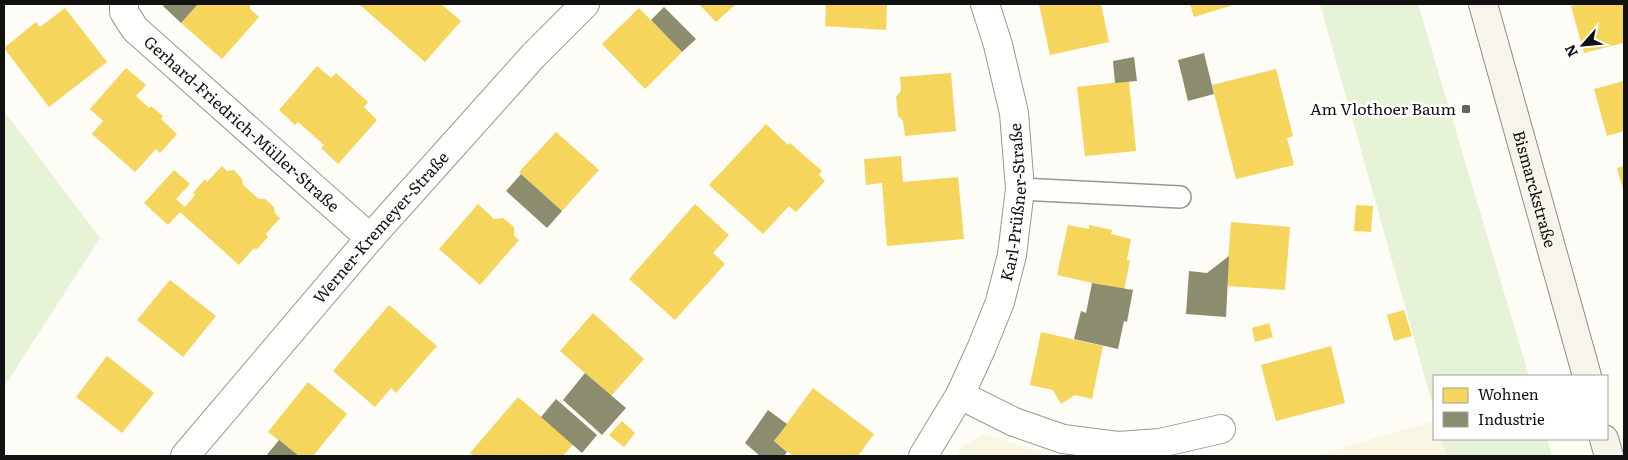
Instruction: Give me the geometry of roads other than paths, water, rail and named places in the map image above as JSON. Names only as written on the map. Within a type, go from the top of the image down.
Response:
[{"type":"main road","name":"Bismarckstraße","points":[[1483,4],[1587,375]]},
{"type":"main road","points":[[1604,440],[1609,456]]},
{"type":"street","name":"Gerhard-Friedrich-Müller-Straße","points":[[124,4],[124,12],[135,30],[370,238]]},
{"type":"street","name":"Werner-Kremeyer-Straße","points":[[185,456],[221,411],[370,238],[533,56],[585,4]]},
{"type":"street","name":"Karl-Prüßner-Straße","points":[[924,456],[960,395],[1000,302],[1012,255],[1020,189],[1014,113],[998,45],[985,4]]},
{"type":"street","points":[[960,395],[1014,422],[1063,439],[1118,446],[1160,443],[1221,429]]},
{"type":"lane","points":[[1020,189],[1180,198]]},
{"type":"place","name":"Am Vlothoer Baum","points":[[1466,109]]}]
